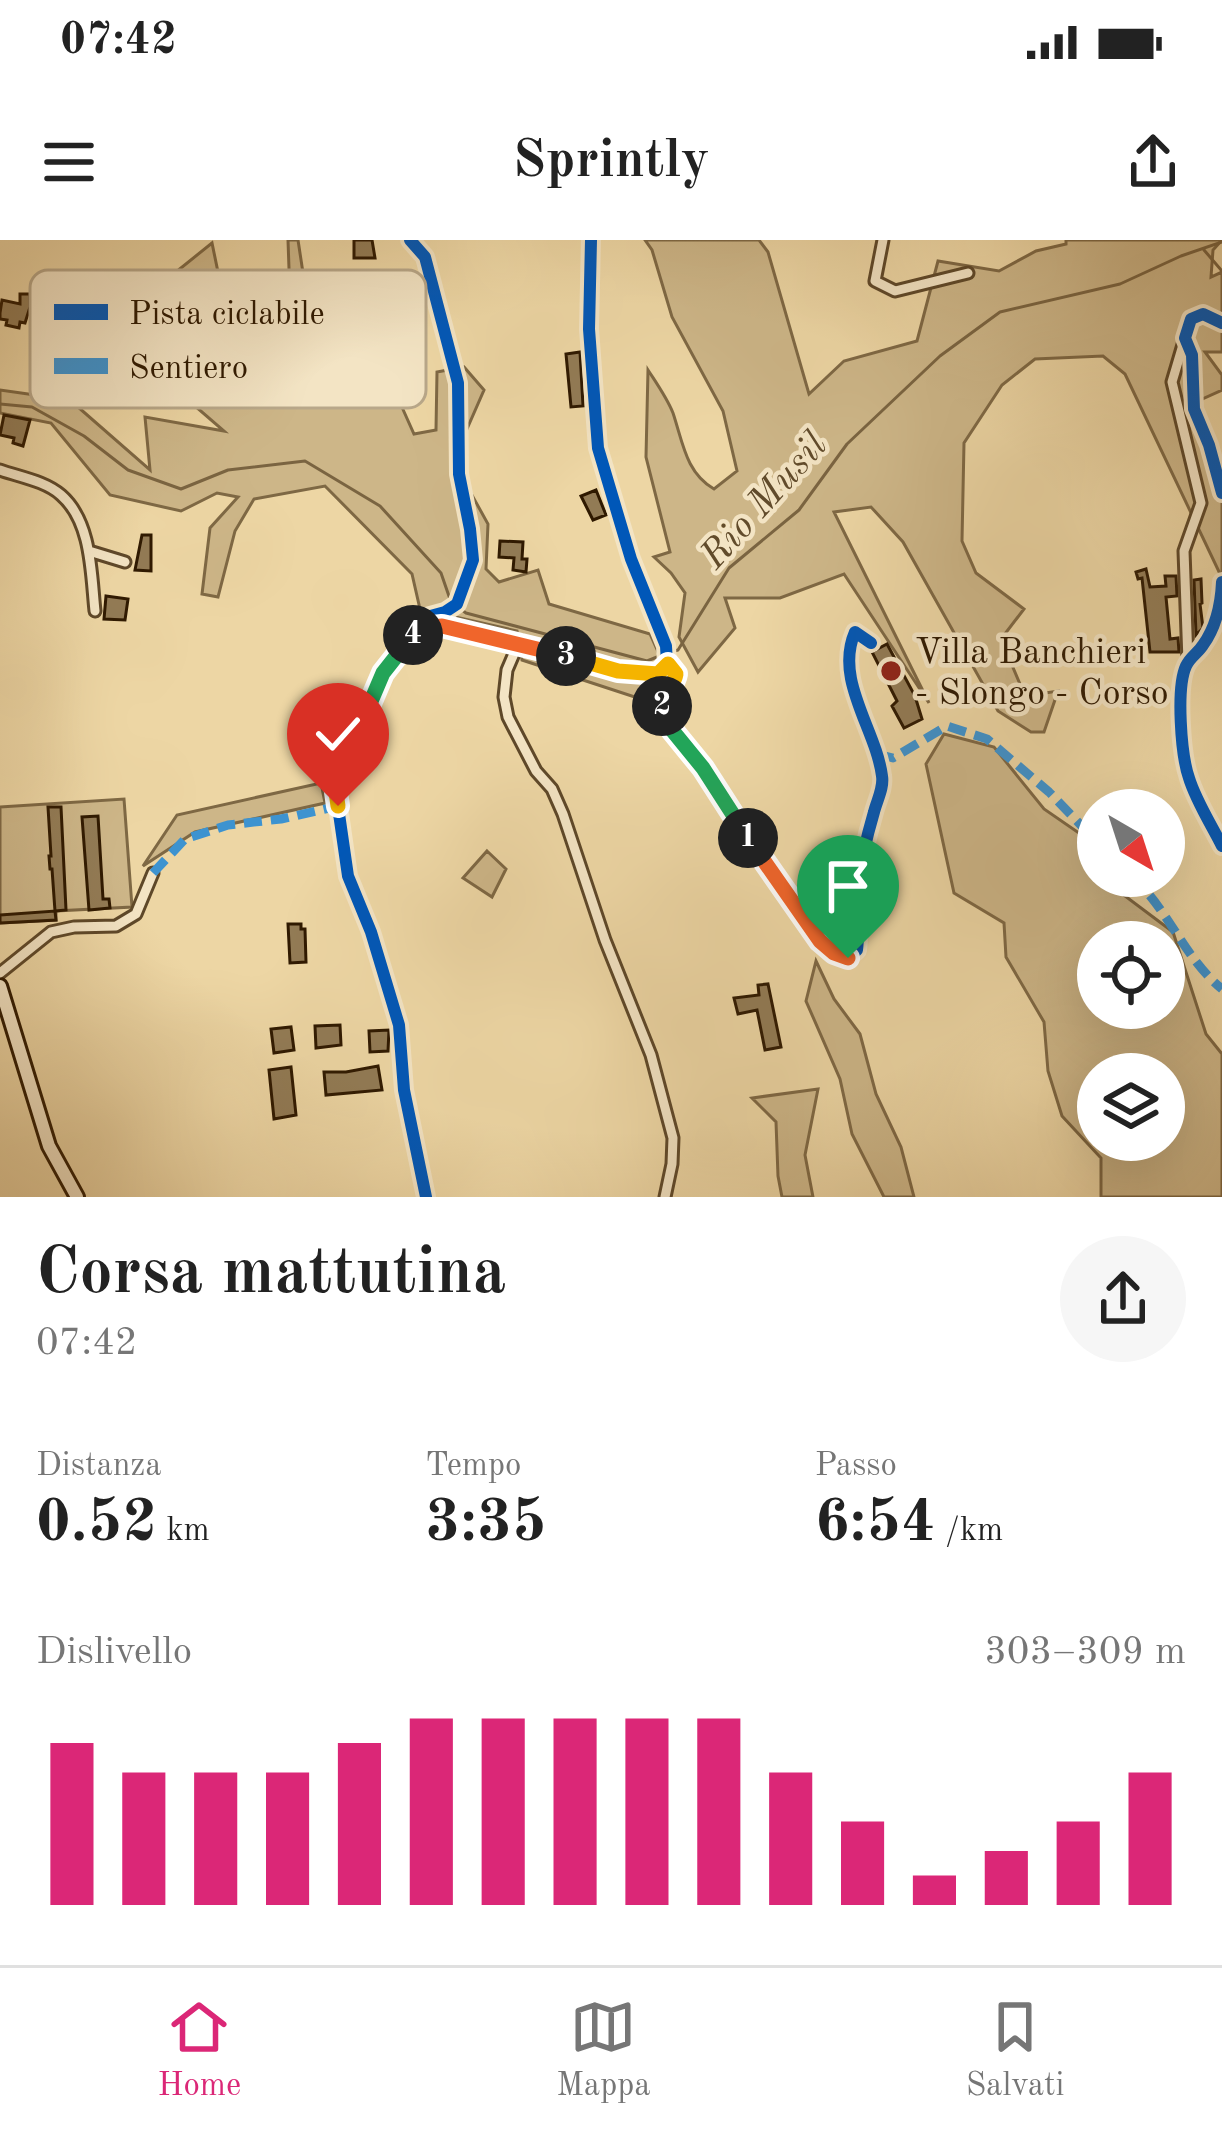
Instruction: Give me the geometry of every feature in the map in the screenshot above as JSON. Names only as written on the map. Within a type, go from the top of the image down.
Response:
[{"type":"street","points":[[591,240],[590,329],[598,448],[631,560],[666,646],[668,664],[676,674],[663,694],[662,705],[672,730],[820,941],[848,958],[857,950],[862,858],[883,781],[857,700],[849,646],[855,632],[872,643]]},
{"type":"street","points":[[883,240],[874,281],[883,287],[895,291],[968,273]]},
{"type":"street","points":[[1222,323],[1203,314],[1191,319],[1172,382],[1201,503],[1184,551],[1188,661],[1182,678],[1183,746],[1188,778],[1222,846]]},
{"type":"street","points":[[1185,338],[1192,355],[1194,409],[1222,493]]},
{"type":"street","points":[[1209,445],[1222,450]]},
{"type":"street","points":[[0,470],[62,496],[79,520],[89,551],[95,611]]},
{"type":"street","points":[[89,551],[125,562]]},
{"type":"street","points":[[1188,661],[1210,631],[1221,604],[1222,583]]},
{"type":"street","points":[[426,1197],[404,1090],[399,1025],[377,948],[348,876],[335,785],[383,673],[412,636],[423,628],[442,626],[618,671],[658,674],[668,664]]},
{"type":"street","points":[[519,642],[507,670],[508,717],[563,814],[605,940],[651,1055],[673,1138],[665,1197]]},
{"type":"street","points":[[0,973],[51,932],[116,926],[136,914],[153,873]]},
{"type":"street","points":[[0,986],[49,1146],[76,1197]]},
{"type":"shaded area","points":[[288,240],[298,240],[303,270],[289,270]]},
{"type":"shaded area","points":[[645,240],[759,240],[768,252],[809,394],[844,361],[917,341],[938,261],[999,271],[1036,251],[1066,244],[1066,240],[1222,240],[1213,250],[1211,277],[1222,272],[1222,352],[1205,352],[1222,375],[1222,390],[1187,406],[1203,447],[1222,459],[1222,578],[1125,374],[1103,356],[1035,359],[1002,385],[964,443],[962,541],[976,573],[1024,609],[1001,639],[1025,696],[1058,691],[1044,732],[1031,732],[998,711],[903,542],[871,507],[834,512],[929,703],[844,574],[780,598],[725,598],[735,628],[698,672],[679,637],[685,593],[654,557],[670,552],[646,457],[648,370],[671,407],[697,475],[714,489],[737,471],[723,411],[672,317]]},
{"type":"shaded area","points":[[212,243],[218,270],[178,270]]},
{"type":"shaded area","points":[[464,367],[484,390],[453,461],[488,524],[486,569],[499,582],[538,570],[549,604],[650,634],[659,654],[653,703],[522,660],[517,631],[420,609],[412,574],[325,486],[254,499],[235,531],[218,597],[202,594],[210,528],[238,497],[217,493],[181,511],[110,495],[51,423],[0,413],[0,390],[30,394],[30,408],[79,408],[150,470],[145,417],[224,431],[197,408],[402,408],[414,434],[436,430],[437,372]]},
{"type":"shaded area","points":[[944,734],[994,747],[1044,809],[1077,832],[1077,897],[1126,897],[1158,921],[1077,921],[1077,1029],[1185,1029],[1185,969],[1206,1034],[1222,1054],[1222,1197],[1101,1197],[1101,1161],[1185,1161],[1185,1053],[1077,1053],[1077,1132],[1062,1116],[1048,1071],[1044,1022],[1006,957],[1004,923],[954,893],[926,764]]},
{"type":"shaded area","points":[[321,783],[325,803],[195,832],[143,866],[177,815]]},
{"type":"shaded area","points":[[124,799],[132,907],[56,911],[56,920],[0,923],[0,807]]},
{"type":"shaded area","points":[[487,851],[506,869],[492,897],[463,878]]},
{"type":"shaded area","points":[[816,961],[834,999],[860,1034],[876,1094],[901,1147],[914,1197],[884,1197],[852,1134],[840,1079],[806,1001]]},
{"type":"shaded area","points":[[818,1089],[805,1155],[813,1197],[782,1197],[776,1122],[752,1098]]},
{"type":"building","points":[[354,240],[372,240],[375,258],[354,258]]},
{"type":"building","points":[[20,294],[30,294],[25,323],[20,322],[19,328],[6,325],[7,320],[0,319],[2,300],[20,304]]},
{"type":"building","points":[[580,352],[583,406],[571,407],[566,354]]},
{"type":"building","points":[[4,415],[30,420],[23,446],[0,435]]},
{"type":"building","points":[[596,490],[606,515],[593,520],[581,496]]},
{"type":"building","points":[[142,535],[151,535],[151,571],[135,570]]},
{"type":"building","points":[[500,541],[523,542],[526,572],[513,570],[514,558],[499,557]]},
{"type":"building","points":[[1146,569],[1150,587],[1166,586],[1165,576],[1176,576],[1177,596],[1166,597],[1170,639],[1178,638],[1179,652],[1150,652],[1142,578],[1136,572]]},
{"type":"building","points":[[1201,579],[1203,628],[1196,635],[1194,580]]},
{"type":"building","points":[[106,596],[128,599],[125,620],[104,619]]},
{"type":"building","name":"Villa Banchieri - Slongo - Corso","points":[[887,644],[922,719],[904,728],[892,706],[897,701],[872,652]]},
{"type":"building","points":[[339,687],[354,690],[345,733],[333,731]]},
{"type":"building","points":[[48,807],[61,807],[66,910],[55,911]]},
{"type":"building","points":[[98,816],[103,899],[109,899],[110,908],[89,910],[82,817]]},
{"type":"building","points":[[821,882],[827,899],[812,904],[806,888]]},
{"type":"building","points":[[55,911],[56,920],[0,923],[0,915]]},
{"type":"building","points":[[288,924],[301,924],[305,929],[306,962],[290,963]]},
{"type":"building","points":[[768,984],[781,1047],[765,1050],[757,1010],[738,1014],[734,998],[759,995],[758,985]]},
{"type":"building","points":[[340,1025],[341,1045],[316,1048],[315,1026]]},
{"type":"building","points":[[291,1027],[294,1050],[274,1053],[271,1029]]},
{"type":"building","points":[[389,1030],[388,1051],[370,1052],[369,1031]]},
{"type":"building","points":[[378,1066],[382,1090],[326,1095],[324,1072]]},
{"type":"building","points":[[291,1067],[296,1115],[274,1119],[269,1070]]},
{"type":"waterway","name":"Rio Musil","points":[[671,652],[678,650],[729,568],[799,510],[847,444],[940,356],[1000,312],[1120,284],[1222,242]]},
{"type":"waterway","name":"Rio Musil","points":[[1204,250],[1222,271]]},
{"type":"waterway","name":"Rio Musil","points":[[0,404],[30,407]]},
{"type":"waterway","name":"Rio Musil","points":[[34,408],[84,436],[128,470],[181,489],[228,470],[305,461],[380,506],[441,573],[451,602],[466,613],[647,661],[662,655]]},
{"type":"marked path","points":[[877,754],[893,758],[947,726],[987,739],[1077,821]]},
{"type":"marked path","points":[[153,873],[185,839],[228,825],[338,806]]},
{"type":"marked path","points":[[1150,897],[1197,963],[1222,989]]},
{"type":"cycle path","points":[[410,240],[425,257],[458,383],[459,474],[473,560],[457,604],[423,618],[423,628],[411,636],[383,673],[335,786],[348,876],[371,932],[399,1025],[404,1090],[426,1197]]},
{"type":"cycle path","points":[[591,240],[589,329],[598,448],[631,559],[666,646],[667,664],[676,673],[663,697],[665,717],[803,919],[828,947],[848,958],[857,950],[859,876],[882,780],[850,668],[855,632],[871,643]]},
{"type":"cycle path","points":[[1222,323],[1203,314],[1191,319],[1185,338],[1192,355],[1194,409],[1222,493]]},
{"type":"cycle path","points":[[1222,582],[1211,631],[1186,666],[1180,705],[1189,778],[1222,846]]},
{"type":"place","name":"Villa Banchieri - Slongo - Corso","points":[[891,671]]},
{"type":"route","points":[[338,806],[335,785],[383,673],[423,628],[442,626],[519,642],[618,671],[658,674],[668,664],[676,674],[663,694],[662,705],[672,730],[820,941],[848,958]]}]
